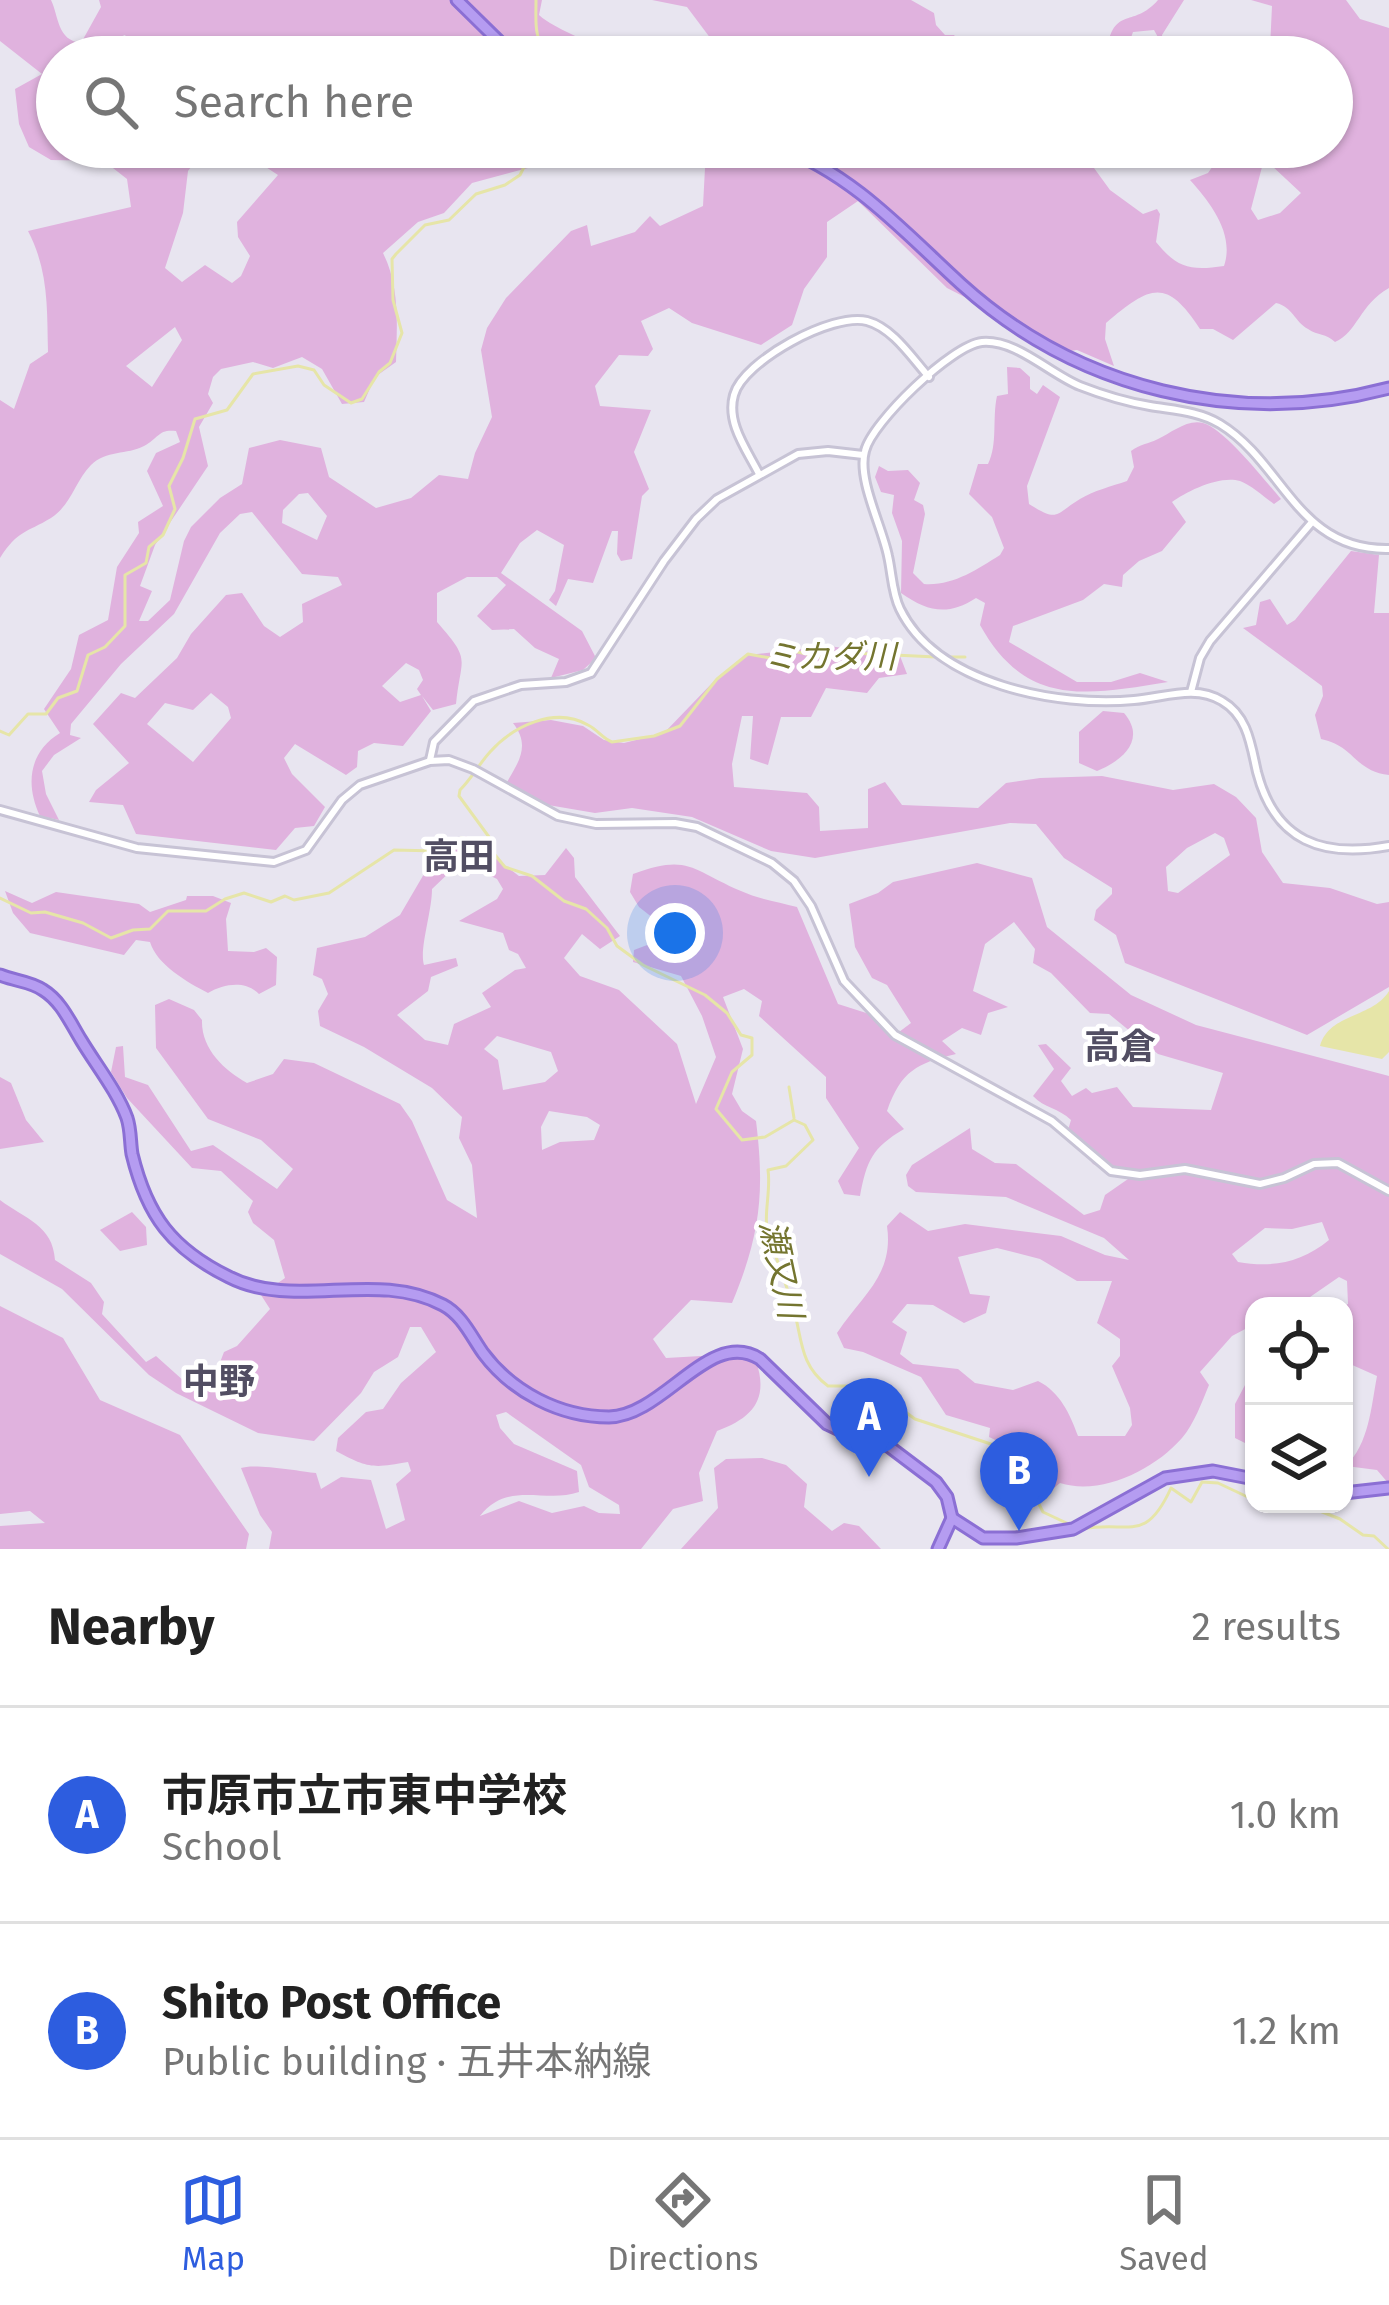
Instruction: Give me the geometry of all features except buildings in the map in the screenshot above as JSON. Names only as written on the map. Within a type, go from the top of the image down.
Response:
[{"type":"main road","points":[[458,0],[494,36]]},
{"type":"main road","points":[[819,168],[846,182],[966,289],[1024,333],[1096,370],[1146,387],[1209,400],[1274,404],[1357,397],[1389,388]]},
{"type":"main road","points":[[0,975],[37,986],[57,1001],[123,1108],[151,1213],[184,1250],[225,1276],[270,1289],[385,1288],[425,1297],[454,1312],[488,1359],[525,1392],[585,1415],[638,1411],[717,1355],[748,1351],[827,1424],[885,1443],[936,1482],[947,1497],[952,1518],[938,1549]]},
{"type":"main road","points":[[952,1518],[983,1538],[1016,1538],[1073,1529],[1165,1478],[1213,1471],[1245,1477]]},
{"type":"main road","points":[[1353,1492],[1389,1488]]},
{"type":"street","points":[[759,474],[735,428],[734,395],[753,366],[840,320],[868,321],[892,336],[929,377]]},
{"type":"street","points":[[1389,549],[1354,545],[1312,522],[1231,432],[1208,418],[1085,388],[1000,344],[981,342],[959,350],[874,429],[863,455],[864,477],[883,532],[898,605],[910,624],[956,667],[985,681],[1077,699],[1135,700],[1191,692],[1222,700],[1240,717],[1268,804],[1295,834],[1338,851],[1389,846]]},
{"type":"street","points":[[430,760],[434,742],[474,700],[520,685],[566,682],[591,673],[696,519],[717,499],[787,458],[813,452],[863,455]]},
{"type":"street","points":[[1191,692],[1210,641],[1312,522]]},
{"type":"street","points":[[0,810],[137,848],[274,862],[306,850],[342,800],[360,785],[430,760],[449,760],[558,816],[596,824],[697,827],[772,863],[803,892],[844,981],[895,1035],[1052,1121],[1112,1171],[1139,1175],[1185,1169],[1260,1184],[1314,1164],[1338,1163],[1389,1191]]},
{"type":"shaded area","points":[[0,0],[51,0],[66,36],[36,36],[36,69],[0,41]]},
{"type":"shaded area","points":[[99,0],[542,0],[539,15],[574,36],[126,36],[85,36],[101,7]]},
{"type":"shaded area","points":[[652,0],[911,0],[934,13],[945,35],[955,36],[709,36],[687,7]]},
{"type":"shaded area","points":[[1158,0],[1184,0],[1162,36],[1154,30],[1111,36],[1118,23]]},
{"type":"shaded area","points":[[1251,0],[1346,0],[1360,19],[1389,28],[1389,288],[1371,302],[1343,338],[1335,342],[1308,329],[1276,303],[1233,340],[1213,329],[1200,329],[1177,301],[1157,293],[1134,301],[1106,323],[1105,339],[1114,366],[1070,351],[947,288],[858,201],[827,222],[827,257],[804,289],[792,325],[761,345],[692,323],[669,308],[641,321],[653,349],[648,356],[619,355],[595,386],[600,406],[651,410],[634,452],[649,489],[642,496],[632,559],[621,561],[618,531],[612,531],[593,583],[568,579],[556,606],[549,600],[564,545],[537,530],[520,543],[501,573],[582,631],[596,658],[583,670],[551,678],[559,659],[535,648],[514,629],[492,630],[477,616],[506,585],[497,577],[467,577],[437,593],[437,622],[460,653],[456,704],[433,710],[422,696],[431,711],[403,746],[374,743],[358,751],[357,767],[346,775],[295,744],[284,758],[292,774],[325,807],[314,826],[295,828],[276,850],[136,834],[123,805],[89,802],[96,790],[129,763],[93,724],[121,693],[135,698],[177,658],[191,634],[226,595],[242,593],[264,626],[280,637],[303,622],[302,604],[342,585],[338,577],[302,574],[252,512],[240,514],[220,533],[174,614],[121,664],[71,724],[70,735],[81,738],[54,755],[42,771],[46,794],[59,820],[40,816],[32,792],[36,759],[60,733],[44,709],[71,669],[79,635],[108,620],[117,567],[139,533],[138,522],[163,506],[147,471],[156,453],[180,442],[176,431],[166,431],[137,449],[97,460],[58,512],[17,537],[0,558],[0,400],[14,409],[30,364],[48,352],[43,276],[28,231],[131,207],[127,179],[113,168],[190,168],[183,213],[165,268],[182,282],[205,265],[232,283],[241,276],[250,256],[238,237],[237,222],[278,175],[267,168],[528,168],[472,183],[444,213],[418,222],[383,253],[395,293],[396,362],[375,377],[364,402],[342,404],[322,369],[302,357],[273,368],[253,362],[221,369],[213,377],[208,394],[213,403],[199,427],[208,466],[155,545],[140,586],[152,591],[139,621],[148,621],[170,600],[191,527],[242,484],[249,448],[280,440],[321,448],[329,477],[376,508],[411,498],[439,475],[468,479],[492,417],[481,350],[487,328],[506,298],[571,231],[587,225],[591,246],[635,232],[650,216],[660,226],[703,206],[705,168],[1094,168],[1110,190],[1143,214],[1157,209],[1156,242],[1171,257],[1193,267],[1224,266],[1223,231],[1190,180],[1211,168],[1262,168],[1251,209],[1258,220],[1280,213],[1301,193],[1274,168],[1353,168],[1353,36],[1271,36],[1272,6]],"holes":[[[175,327],[182,340],[152,387],[126,366]],[[308,493],[327,516],[317,540],[282,523],[283,510],[299,494]],[[406,663],[419,670],[423,680],[417,689],[421,695],[400,702],[382,686]],[[211,693],[228,707],[231,718],[193,762],[147,724],[165,703],[193,710]]]},
{"type":"shaded area","points":[[36,77],[36,151],[29,147],[19,124],[15,89]]},
{"type":"shaded area","points":[[1007,367],[1020,368],[1030,377],[1030,389],[1037,394],[1043,385],[1060,397],[1027,486],[1029,504],[1039,510],[1056,514],[1085,496],[1127,481],[1134,467],[1131,451],[1197,422],[1222,435],[1281,499],[1274,504],[1249,485],[1232,480],[1195,489],[1172,502],[1186,522],[1162,551],[1123,575],[1122,587],[1104,584],[1083,600],[1013,626],[1009,642],[1077,682],[1111,682],[1140,673],[1168,682],[1085,692],[1038,683],[998,652],[980,625],[985,603],[976,598],[938,609],[901,593],[902,541],[892,513],[894,495],[881,492],[875,477],[879,466],[888,471],[908,470],[920,483],[914,500],[923,505],[925,514],[913,573],[924,584],[964,576],[1004,548],[992,517],[969,494],[978,464],[988,464],[991,456],[997,396],[1008,394]]},
{"type":"shaded area","points":[[1351,551],[1379,555],[1374,613],[1389,613],[1389,775],[1368,769],[1341,747],[1321,739],[1315,715],[1322,686],[1243,628],[1256,625],[1260,602],[1270,599],[1287,625],[1295,620]]},
{"type":"shaded area","points":[[829,646],[900,656],[907,674],[879,678],[867,693],[826,688],[811,717],[781,717],[768,765],[750,759],[753,716],[742,716],[732,764],[734,787],[807,793],[819,807],[820,831],[868,828],[868,789],[885,782],[902,805],[978,808],[1006,783],[1040,778],[1102,776],[1173,790],[1214,784],[1236,797],[1256,818],[1262,852],[1283,883],[1330,888],[1377,904],[1389,902],[1389,987],[1307,1035],[1125,963],[1116,935],[1094,920],[1112,888],[1064,858],[1036,824],[1010,823],[815,858],[771,851],[692,817],[632,808],[595,813],[548,805],[507,782],[522,746],[513,723],[551,720],[583,726],[604,740],[624,743],[664,733],[717,678],[748,655]],"holes":[[[1215,833],[1224,838],[1230,855],[1178,893],[1168,891],[1166,867],[1187,848]]]},
{"type":"shaded area","points":[[1103,711],[1124,713],[1133,732],[1123,755],[1097,771],[1079,763],[1079,732]]},
{"type":"shaded area","points":[[466,836],[519,876],[545,875],[566,848],[574,858],[575,877],[620,936],[600,949],[582,934],[564,958],[580,976],[619,990],[677,1044],[696,1104],[716,1057],[681,976],[633,962],[634,950],[655,942],[662,925],[639,907],[630,892],[633,874],[667,865],[690,867],[748,894],[797,907],[838,1004],[882,1018],[899,1032],[911,1023],[887,985],[872,978],[855,947],[849,904],[893,882],[977,863],[1032,878],[1047,927],[1131,995],[1196,1025],[1389,1076],[1389,1484],[1377,1470],[1353,1467],[1377,1376],[1353,1365],[1353,1297],[1348,1297],[1347,1281],[1339,1277],[1310,1297],[1245,1297],[1245,1329],[1232,1336],[1200,1372],[1209,1385],[1190,1426],[1170,1450],[1126,1477],[1092,1486],[1060,1483],[1044,1496],[1022,1461],[989,1437],[990,1428],[946,1415],[921,1377],[844,1348],[837,1333],[881,1271],[887,1226],[900,1212],[928,1231],[965,1224],[1061,1236],[1129,1260],[1104,1238],[1006,1197],[916,1192],[908,1186],[906,1175],[912,1165],[970,1128],[972,1149],[995,1163],[1016,1164],[1084,1215],[1100,1210],[1105,1195],[1128,1179],[1093,1164],[1068,1130],[1071,1120],[1033,1096],[1054,1069],[1038,1045],[1046,1044],[1071,1068],[1061,1081],[1072,1096],[1086,1088],[1092,1093],[1117,1087],[1133,1107],[1211,1110],[1223,1073],[1158,1054],[1109,1014],[1090,1013],[1051,973],[1033,963],[1035,949],[1014,922],[985,944],[973,991],[1008,1007],[988,1013],[981,1035],[962,1028],[942,1041],[956,1054],[921,1065],[898,1086],[887,1111],[904,1129],[873,1156],[860,1196],[844,1194],[838,1181],[859,1148],[826,1098],[826,1077],[759,1016],[762,1001],[744,989],[723,997],[743,1049],[732,1094],[742,1111],[756,1121],[760,1193],[754,1235],[732,1303],[691,1300],[653,1339],[666,1358],[736,1354],[756,1361],[759,1396],[749,1413],[717,1431],[699,1473],[703,1501],[673,1509],[641,1549],[269,1549],[272,1532],[241,1468],[316,1473],[321,1489],[341,1477],[371,1480],[386,1529],[405,1520],[396,1484],[411,1471],[408,1462],[372,1465],[336,1451],[338,1438],[366,1412],[383,1409],[401,1383],[436,1352],[421,1327],[410,1327],[398,1357],[374,1372],[361,1393],[314,1441],[258,1433],[149,1375],[62,1289],[0,1254],[0,1200],[43,1231],[55,1260],[91,1283],[104,1302],[102,1314],[146,1362],[156,1356],[194,1390],[224,1391],[219,1365],[224,1352],[237,1346],[270,1309],[261,1295],[285,1278],[274,1240],[253,1223],[248,1212],[253,1201],[221,1171],[192,1168],[127,1098],[111,1072],[116,1047],[123,1046],[125,1077],[148,1085],[191,1151],[213,1145],[277,1189],[293,1169],[261,1140],[208,1119],[156,1048],[155,1005],[169,999],[194,1010],[216,1058],[247,1083],[273,1074],[284,1059],[314,1063],[400,1104],[447,1200],[477,1218],[472,1165],[459,1138],[462,1117],[432,1088],[320,1026],[318,1011],[328,994],[322,979],[313,975],[317,948],[365,937],[400,915],[431,862]],"holes":[[[468,865],[497,879],[503,889],[497,899],[459,921],[503,933],[509,950],[518,954],[526,968],[515,970],[482,993],[491,1007],[454,1024],[448,1045],[425,1040],[397,1015],[428,991],[431,977],[458,966],[456,958],[424,965],[424,940],[432,889],[455,867]],[[497,1036],[551,1052],[558,1071],[545,1082],[503,1090],[498,1060],[484,1049]],[[549,1111],[587,1117],[600,1125],[594,1140],[560,1142],[542,1150],[541,1127]],[[1322,1222],[1329,1240],[1297,1259],[1263,1264],[1238,1262],[1232,1254],[1265,1228],[1292,1229]],[[997,1248],[1040,1259],[1077,1281],[1112,1281],[1097,1323],[1120,1339],[1120,1356],[1112,1366],[1130,1408],[1132,1425],[1125,1436],[1078,1436],[1058,1397],[1038,1381],[1013,1390],[975,1383],[958,1369],[913,1364],[900,1354],[907,1332],[892,1322],[907,1304],[933,1305],[964,1323],[986,1313],[990,1296],[970,1294],[958,1257]],[[506,1412],[581,1465],[589,1487],[619,1505],[620,1514],[584,1506],[552,1513],[519,1501],[480,1516],[502,1499],[579,1492],[577,1471],[514,1444],[496,1415]]]},
{"type":"shaded area","points":[[5,891],[32,903],[56,892],[139,904],[150,912],[187,896],[213,896],[231,903],[226,919],[228,951],[266,948],[277,957],[276,985],[259,994],[234,985],[208,993],[166,965],[150,942],[136,940],[124,955],[30,933],[13,913]]},
{"type":"shaded area","points":[[1389,991],[1389,1052],[1382,1059],[1320,1046],[1332,1027],[1373,1006]]},
{"type":"shaded area","points":[[0,1077],[11,1083],[26,1120],[44,1142],[0,1149]]},
{"type":"shaded area","points":[[132,1212],[146,1227],[147,1245],[120,1251],[100,1230]]},
{"type":"shaded area","points":[[0,1306],[63,1338],[100,1400],[180,1435],[249,1534],[246,1549],[0,1549],[0,1526],[45,1523],[30,1511],[0,1514]]},
{"type":"shaded area","points":[[1245,1385],[1245,1443],[1235,1438],[1235,1404]]},
{"type":"shaded area","points":[[762,1458],[786,1465],[807,1484],[804,1507],[832,1531],[844,1523],[859,1526],[881,1549],[681,1549],[718,1508],[714,1468],[726,1459]]},
{"type":"waterway","points":[[536,0],[538,36]]},
{"type":"waterway","points":[[0,731],[9,735],[28,714],[46,714],[58,698],[77,691],[88,655],[105,647],[125,626],[125,575],[146,563],[149,547],[163,535],[175,509],[169,486],[195,419],[227,410],[253,374],[298,366],[314,370],[324,385],[351,403],[362,399],[390,363],[402,333],[393,300],[392,259],[425,225],[449,220],[476,194],[505,185],[524,168]]},
{"type":"waterway","name":"ミカダ川","points":[[487,843],[489,837],[459,796],[460,790],[499,743],[522,727],[562,718],[591,727],[612,742],[654,736],[680,726],[717,679],[748,654],[770,658],[793,651],[825,658],[852,653],[936,657]]},
{"type":"waterway","name":"ミカダ川","points":[[945,657],[965,657]]},
{"type":"waterway","name":"瀬又川","points":[[0,898],[31,913],[45,912],[83,923],[111,938],[150,929],[168,911],[206,911],[244,893],[271,902],[285,896],[294,900],[329,893],[394,850],[437,851],[461,838],[486,844],[505,867],[532,876],[564,901],[586,909],[607,928],[617,946],[643,965],[705,995],[727,1013],[741,1035],[752,1038],[752,1055],[732,1072],[716,1109],[742,1140],[765,1137],[794,1120]]},
{"type":"waterway","points":[[789,1087],[794,1118]]},
{"type":"waterway","name":"瀬又川","points":[[794,1120],[805,1125],[813,1140],[786,1166],[768,1170],[766,1222],[812,1370],[828,1386],[855,1386],[915,1419],[1003,1448],[1043,1512],[1073,1526]]},
{"type":"waterway","name":"瀬又川","points":[[1082,1529],[1144,1524],[1162,1506],[1171,1488],[1191,1502],[1202,1482],[1218,1483],[1245,1496]]},
{"type":"waterway","name":"瀬又川","points":[[1325,1513],[1363,1535],[1374,1536],[1388,1549]]},
{"type":"place","name":"市原市立市東中学校","points":[[869,1477]]},
{"type":"place","name":"Shito Post Office","points":[[1019,1531]]},
{"type":"district","name":"高田","points":[[459,856]]},
{"type":"district","name":"高倉","points":[[1120,1046]]},
{"type":"district","name":"中野","points":[[219,1381]]}]
